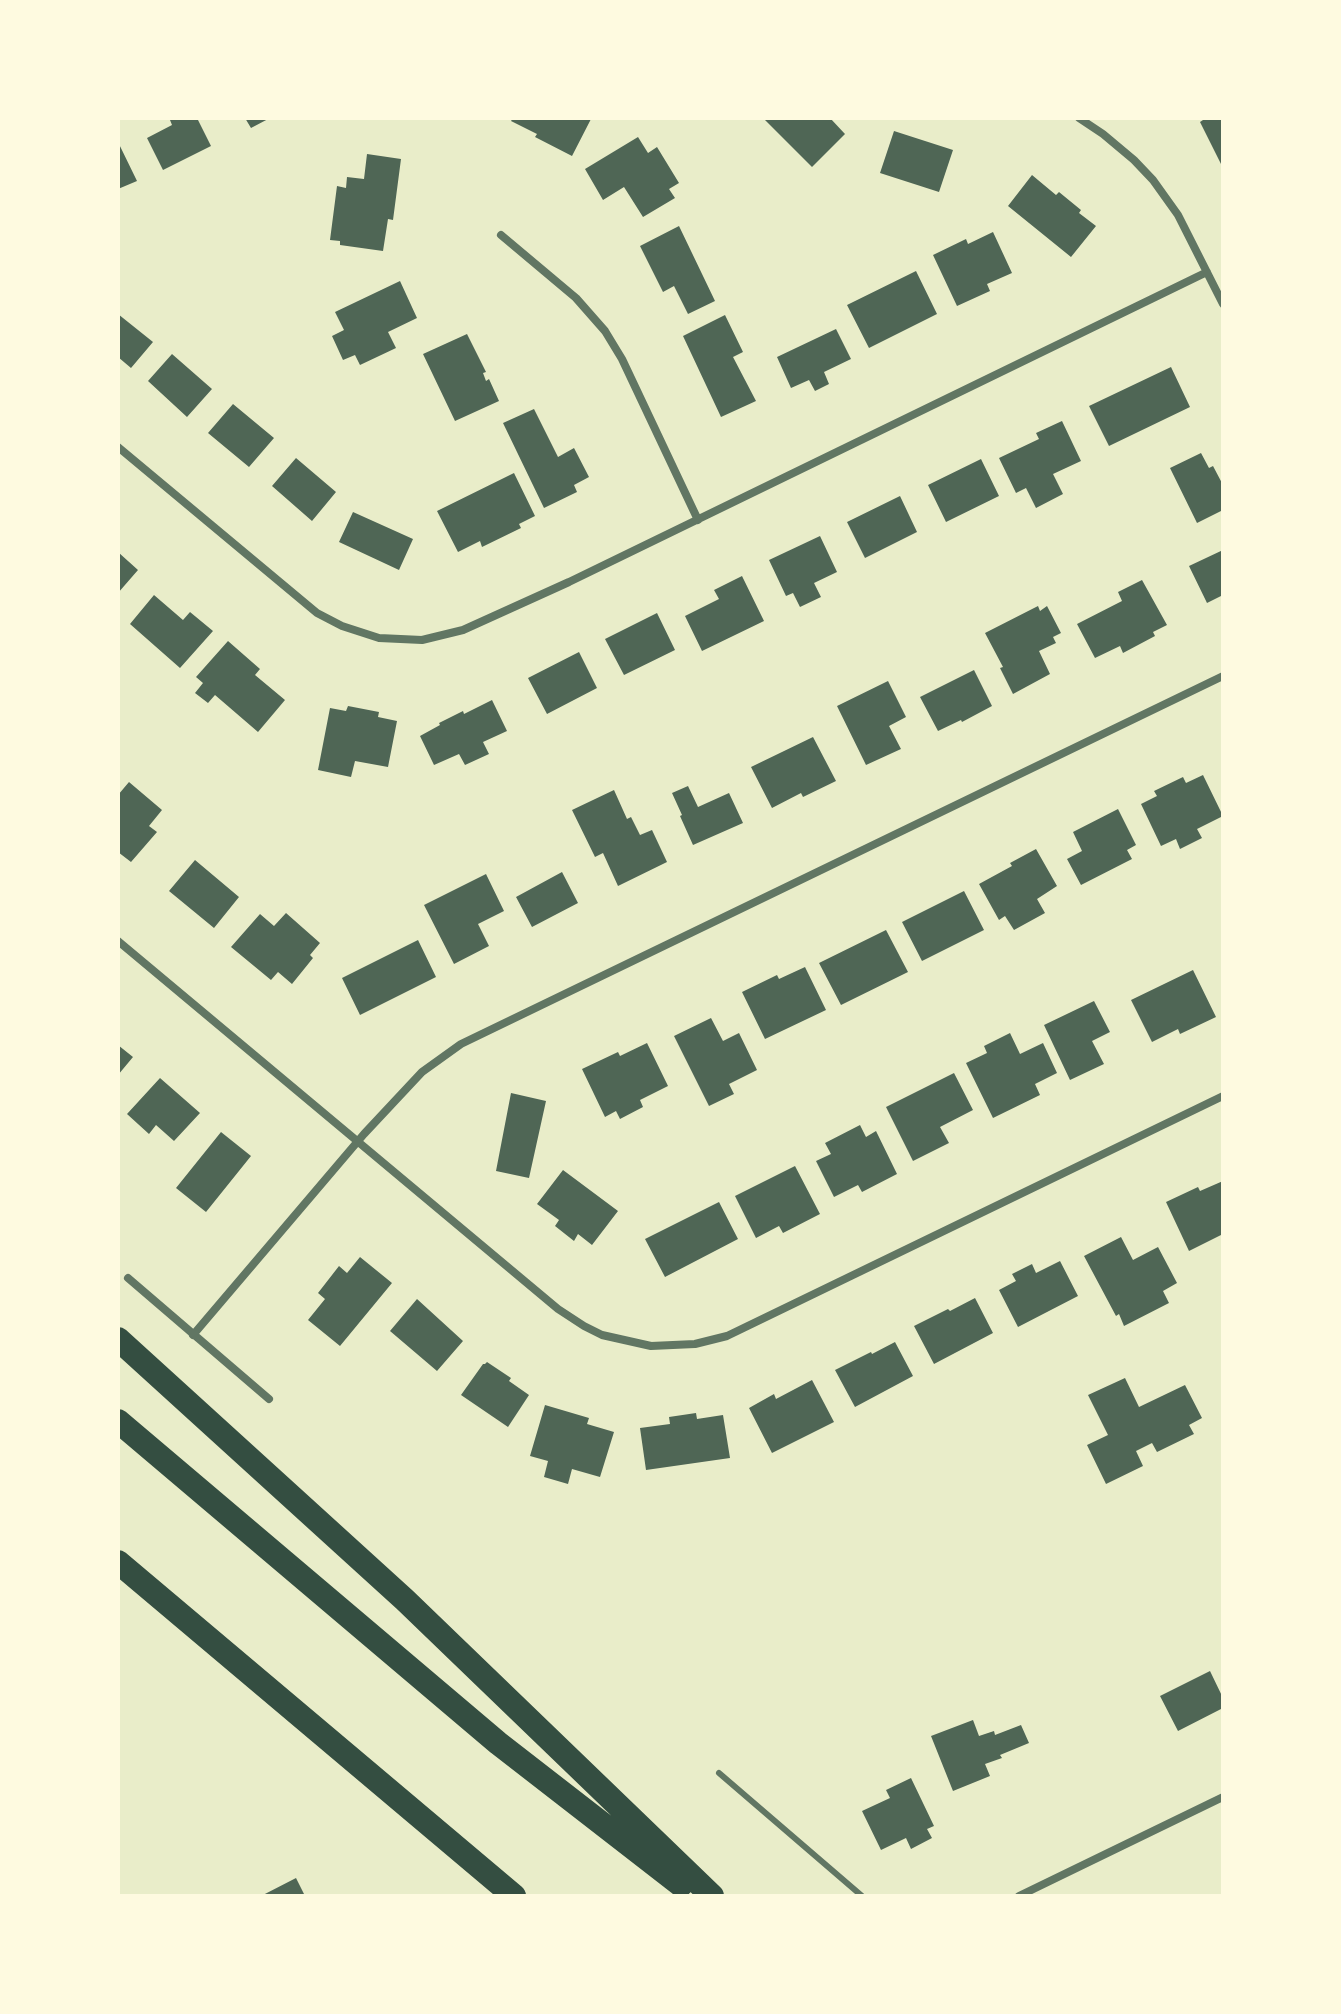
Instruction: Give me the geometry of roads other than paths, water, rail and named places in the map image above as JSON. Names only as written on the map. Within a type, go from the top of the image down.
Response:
[{"type":"highway","points":[[118,1339],[405,1600],[712,1896]]},
{"type":"highway","points":[[118,1421],[498,1743],[696,1896]]},
{"type":"highway","points":[[118,1562],[514,1896]]},
{"type":"street","points":[[1079,118],[1134,160],[1153,180],[1178,215],[1223,304]]},
{"type":"street","points":[[501,235],[576,298],[605,331],[622,359],[698,520]]},
{"type":"street","points":[[118,447],[317,613],[342,626],[379,638],[422,640],[463,630],[698,520],[1207,272]]},
{"type":"street","points":[[193,1335],[358,1141],[422,1072],[461,1044],[1223,676]]},
{"type":"street","points":[[118,941],[566,1316],[602,1335],[651,1346],[695,1344],[727,1336],[1223,1096]]},
{"type":"street","points":[[128,1278],[269,1399]]},
{"type":"street","points":[[1019,1896],[1223,1797]]},
{"type":"lane","points":[[719,1773],[862,1896]]}]
